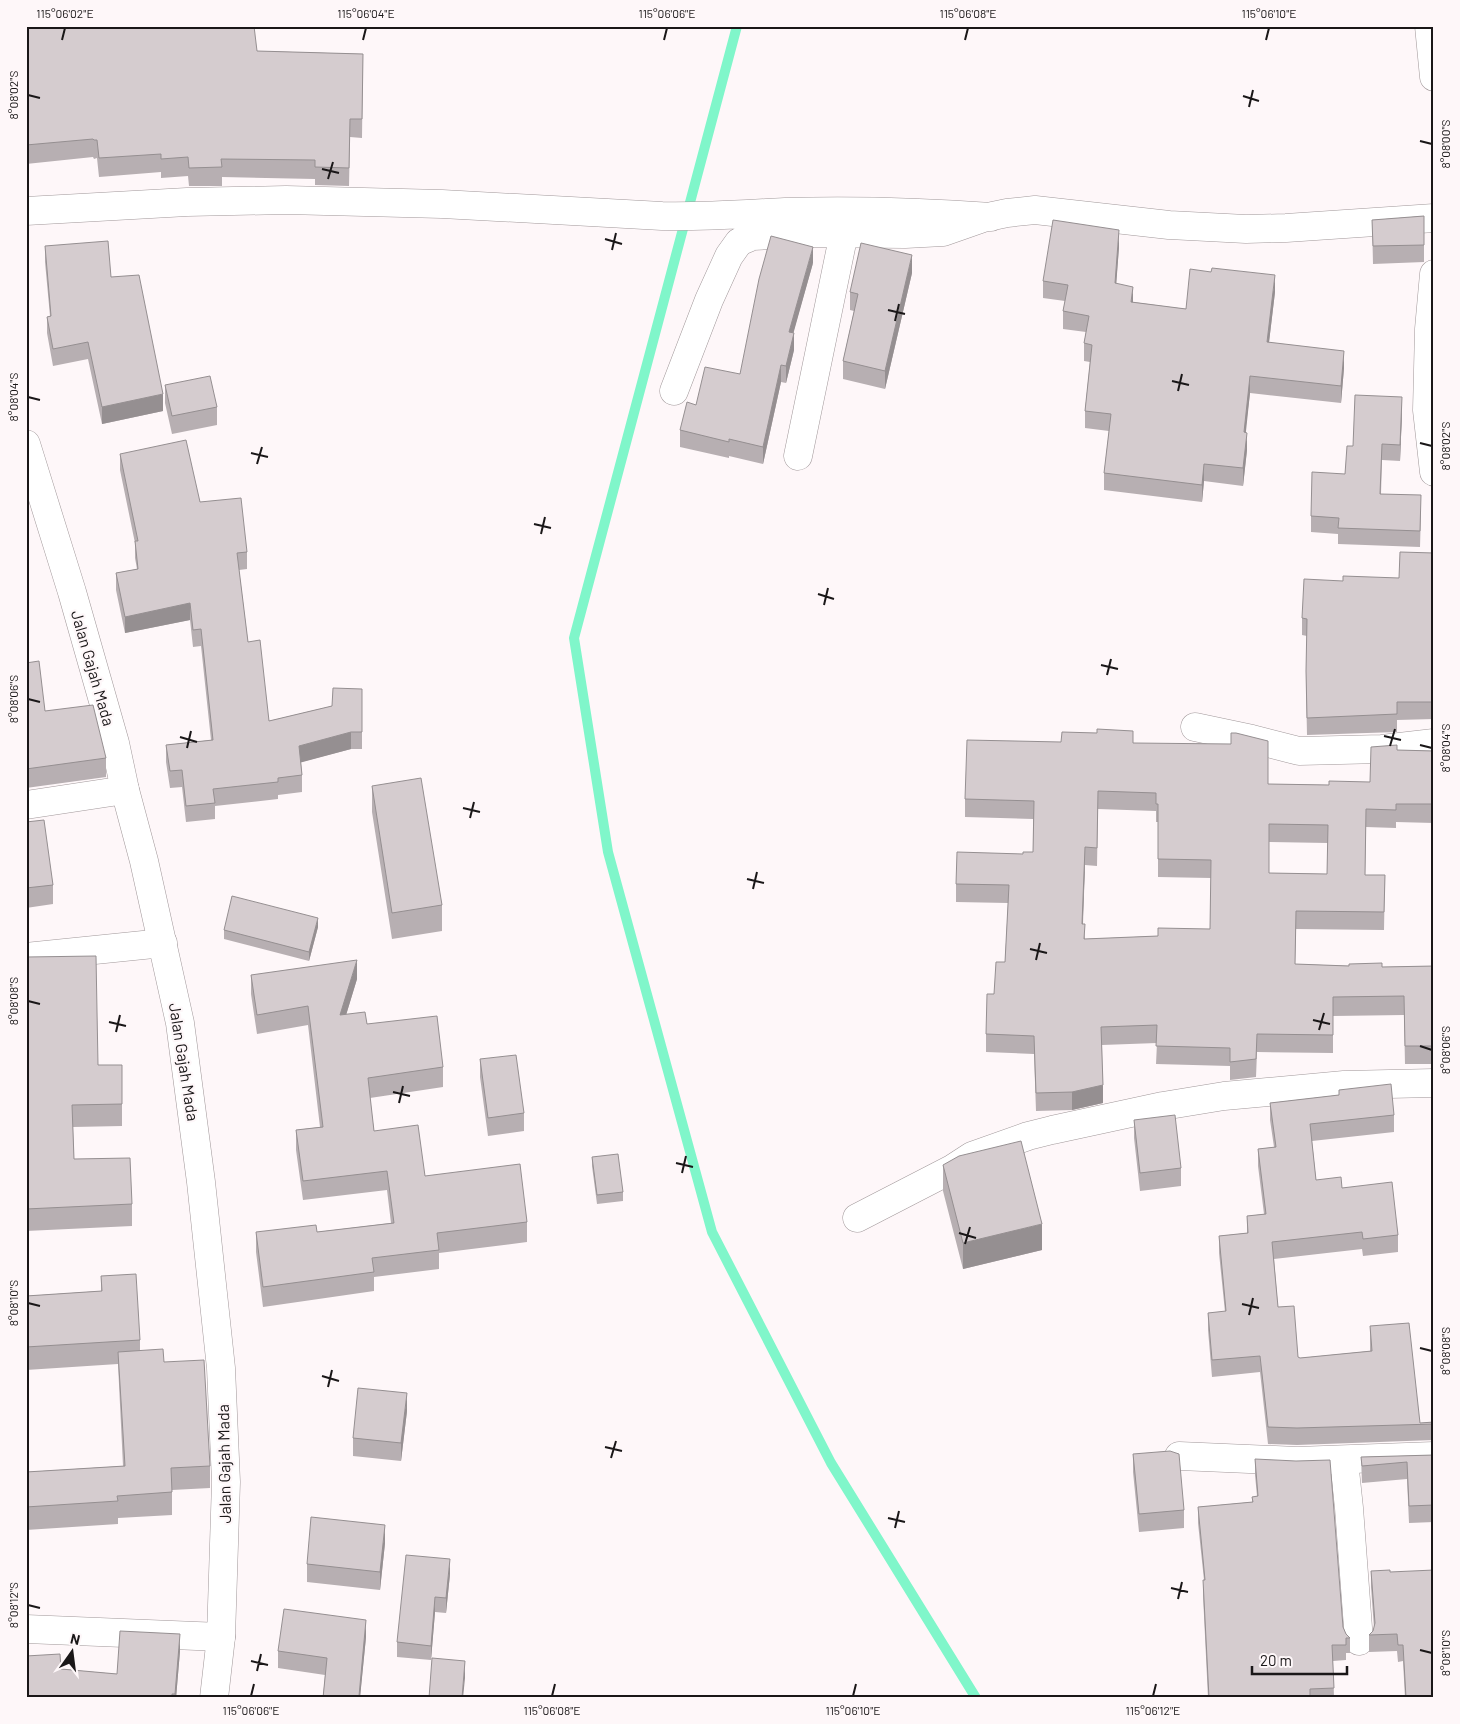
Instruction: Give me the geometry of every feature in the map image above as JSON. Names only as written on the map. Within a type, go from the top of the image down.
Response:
[{"type":"main road","points":[[1429,26],[1434,77]]},
{"type":"main road","points":[[26,211],[187,202],[286,200],[442,204],[698,217],[785,212],[879,211],[991,217]]},
{"type":"main road","points":[[674,391],[709,300],[729,256],[739,242],[753,236],[781,233],[905,234],[943,232],[1007,212],[1035,210],[1169,225],[1246,229],[1434,218]]},
{"type":"main road","points":[[798,456],[844,233]]},
{"type":"main road","points":[[1434,274],[1427,369],[1434,472]]},
{"type":"main road","name":"Jalan Gajah Mada","points":[[26,444],[72,592],[115,743],[125,790],[144,861],[180,1023],[201,1182],[221,1368],[226,1482],[221,1636],[214,1698]]},
{"type":"main road","points":[[1194,727],[1298,751],[1382,749],[1434,743]]},
{"type":"main road","points":[[26,805],[125,790]]},
{"type":"main road","points":[[26,957],[163,943]]},
{"type":"main road","points":[[857,1218],[952,1169],[972,1156],[1028,1136],[1070,1126],[1163,1106],[1233,1095],[1344,1084],[1434,1084]]},
{"type":"main road","points":[[1179,1456],[1344,1461],[1434,1456]]},
{"type":"main road","points":[[1344,1461],[1359,1641]]},
{"type":"main road","points":[[26,1629],[221,1636]]},
{"type":"building","points":[[26,26],[254,26],[257,51],[363,54],[362,119],[350,119],[349,168],[315,167],[315,160],[221,159],[222,167],[189,168],[188,157],[161,159],[161,154],[99,158],[97,140],[93,139],[26,145]]},
{"type":"building","points":[[1424,216],[1424,245],[1373,246],[1372,220]]},
{"type":"building","points":[[1053,220],[1119,230],[1115,283],[1133,287],[1131,302],[1186,309],[1190,269],[1211,272],[1212,268],[1275,275],[1267,342],[1344,351],[1341,386],[1250,376],[1244,432],[1247,433],[1243,468],[1204,464],[1202,485],[1104,473],[1111,414],[1085,411],[1092,345],[1084,343],[1089,316],[1063,311],[1068,285],[1043,281]]},
{"type":"building","points":[[771,236],[813,247],[789,332],[794,333],[786,366],[781,365],[763,447],[729,439],[729,442],[680,430],[687,402],[696,405],[705,367],[740,374],[759,279]]},
{"type":"building","points":[[108,241],[111,277],[139,275],[163,394],[102,407],[88,342],[53,349],[47,317],[51,316],[45,246]]},
{"type":"building","points":[[861,243],[912,255],[885,371],[843,361],[858,294],[850,292]]},
{"type":"building","points":[[210,376],[217,407],[172,416],[165,385]]},
{"type":"building","points":[[1355,395],[1402,397],[1400,445],[1382,444],[1380,494],[1421,495],[1420,531],[1338,528],[1339,518],[1311,516],[1312,472],[1345,474],[1347,446],[1353,446]]},
{"type":"building","points":[[186,440],[200,502],[241,498],[247,552],[237,553],[248,642],[260,640],[269,721],[332,706],[333,688],[362,689],[362,732],[351,732],[299,746],[302,775],[278,778],[278,782],[213,789],[215,803],[186,806],[182,770],[170,771],[166,745],[213,740],[201,629],[193,630],[190,603],[125,617],[116,573],[138,569],[135,541],[138,541],[120,454]]},
{"type":"building","points":[[1400,552],[1434,553],[1434,702],[1397,702],[1397,714],[1307,718],[1307,619],[1302,618],[1304,579],[1343,581],[1343,576],[1399,578]]},
{"type":"building","points":[[39,661],[45,711],[93,705],[106,758],[26,769],[26,663]]},
{"type":"building","points":[[1097,729],[1133,731],[1133,743],[1231,744],[1231,733],[1268,741],[1268,784],[1329,785],[1329,781],[1370,782],[1371,747],[1397,745],[1397,750],[1434,751],[1434,804],[1396,804],[1396,810],[1366,809],[1365,875],[1385,875],[1384,912],[1296,911],[1295,964],[1349,966],[1349,964],[1382,963],[1382,967],[1434,966],[1434,1046],[1405,1046],[1404,996],[1333,997],[1333,1035],[1257,1034],[1256,1059],[1230,1062],[1230,1048],[1156,1046],[1157,1025],[1101,1027],[1103,1085],[1072,1092],[1036,1093],[1034,1036],[986,1034],[987,994],[994,994],[996,962],[1005,962],[1009,885],[956,884],[957,852],[1023,854],[1023,852],[1033,852],[1034,801],[965,799],[967,740],[1061,742],[1062,732],[1097,733]],"holes":[[[1098,791],[1156,793],[1156,804],[1158,804],[1158,859],[1211,860],[1210,929],[1158,928],[1158,936],[1084,939],[1085,924],[1082,924],[1085,847],[1097,848]],[[1269,824],[1328,825],[1327,874],[1269,873]]]},
{"type":"building","points":[[421,778],[442,905],[392,913],[372,786]]},
{"type":"building","points":[[44,820],[53,885],[26,888],[26,822]]},
{"type":"building","points":[[232,896],[318,918],[309,952],[224,930]]},
{"type":"building","points":[[96,956],[98,1065],[122,1065],[122,1104],[72,1105],[74,1159],[130,1158],[132,1204],[26,1209],[26,957]]},
{"type":"building","points":[[357,960],[340,1015],[365,1012],[367,1024],[437,1016],[443,1067],[368,1078],[374,1131],[418,1125],[425,1176],[520,1164],[527,1222],[437,1233],[439,1250],[372,1258],[374,1272],[263,1287],[256,1232],[316,1225],[317,1232],[394,1223],[387,1171],[303,1181],[296,1130],[323,1127],[308,1006],[257,1015],[251,975]]},
{"type":"building","points":[[516,1055],[524,1113],[488,1118],[480,1059]]},
{"type":"building","points":[[1391,1084],[1394,1115],[1310,1124],[1316,1180],[1341,1177],[1342,1188],[1392,1182],[1398,1235],[1363,1239],[1362,1232],[1272,1242],[1278,1307],[1294,1306],[1298,1357],[1300,1358],[1372,1351],[1370,1326],[1409,1323],[1420,1423],[1434,1422],[1434,1424],[1297,1428],[1268,1427],[1260,1356],[1212,1360],[1208,1313],[1226,1311],[1219,1236],[1248,1233],[1247,1216],[1266,1214],[1258,1149],[1276,1147],[1270,1103],[1339,1095],[1339,1090]]},
{"type":"building","points":[[1175,1115],[1181,1168],[1140,1173],[1134,1120]]},
{"type":"building","points":[[1021,1141],[1042,1224],[963,1243],[943,1165],[959,1156]]},
{"type":"building","points":[[618,1154],[623,1192],[597,1195],[592,1157]]},
{"type":"building","points":[[136,1274],[140,1340],[26,1347],[26,1296],[102,1291],[101,1276]]},
{"type":"building","points":[[163,1349],[164,1362],[204,1360],[210,1466],[171,1468],[172,1492],[117,1496],[118,1501],[26,1507],[26,1472],[125,1466],[118,1352]]},
{"type":"building","points":[[358,1388],[407,1393],[401,1443],[353,1438]]},
{"type":"building","points":[[1170,1451],[1179,1454],[1184,1510],[1139,1514],[1133,1454]]},
{"type":"building","points":[[1434,1455],[1434,1505],[1409,1506],[1407,1462],[1362,1466],[1361,1457]]},
{"type":"building","points":[[1255,1459],[1330,1460],[1343,1627],[1350,1638],[1346,1638],[1346,1645],[1332,1645],[1334,1688],[1310,1689],[1310,1698],[1209,1698],[1203,1580],[1205,1580],[1198,1507],[1253,1502],[1252,1497],[1258,1496]]},
{"type":"building","points":[[311,1517],[385,1525],[380,1572],[307,1564]]},
{"type":"building","points":[[406,1555],[450,1559],[446,1598],[435,1597],[431,1646],[397,1642]]},
{"type":"building","points":[[1390,1570],[1390,1572],[1434,1570],[1434,1698],[1406,1698],[1403,1645],[1398,1645],[1397,1634],[1369,1635],[1373,1631],[1375,1623],[1371,1571]]},
{"type":"building","points":[[284,1609],[366,1620],[359,1696],[379,1698],[323,1698],[327,1658],[278,1651]]},
{"type":"building","points":[[120,1631],[180,1634],[175,1694],[172,1694],[172,1698],[26,1698],[26,1656],[60,1654],[61,1669],[117,1674]]},
{"type":"building","points":[[432,1658],[465,1661],[462,1698],[429,1698]]},
{"type":"waterway","points":[[737,26],[574,638],[608,852],[712,1232],[831,1463],[976,1698]]}]
